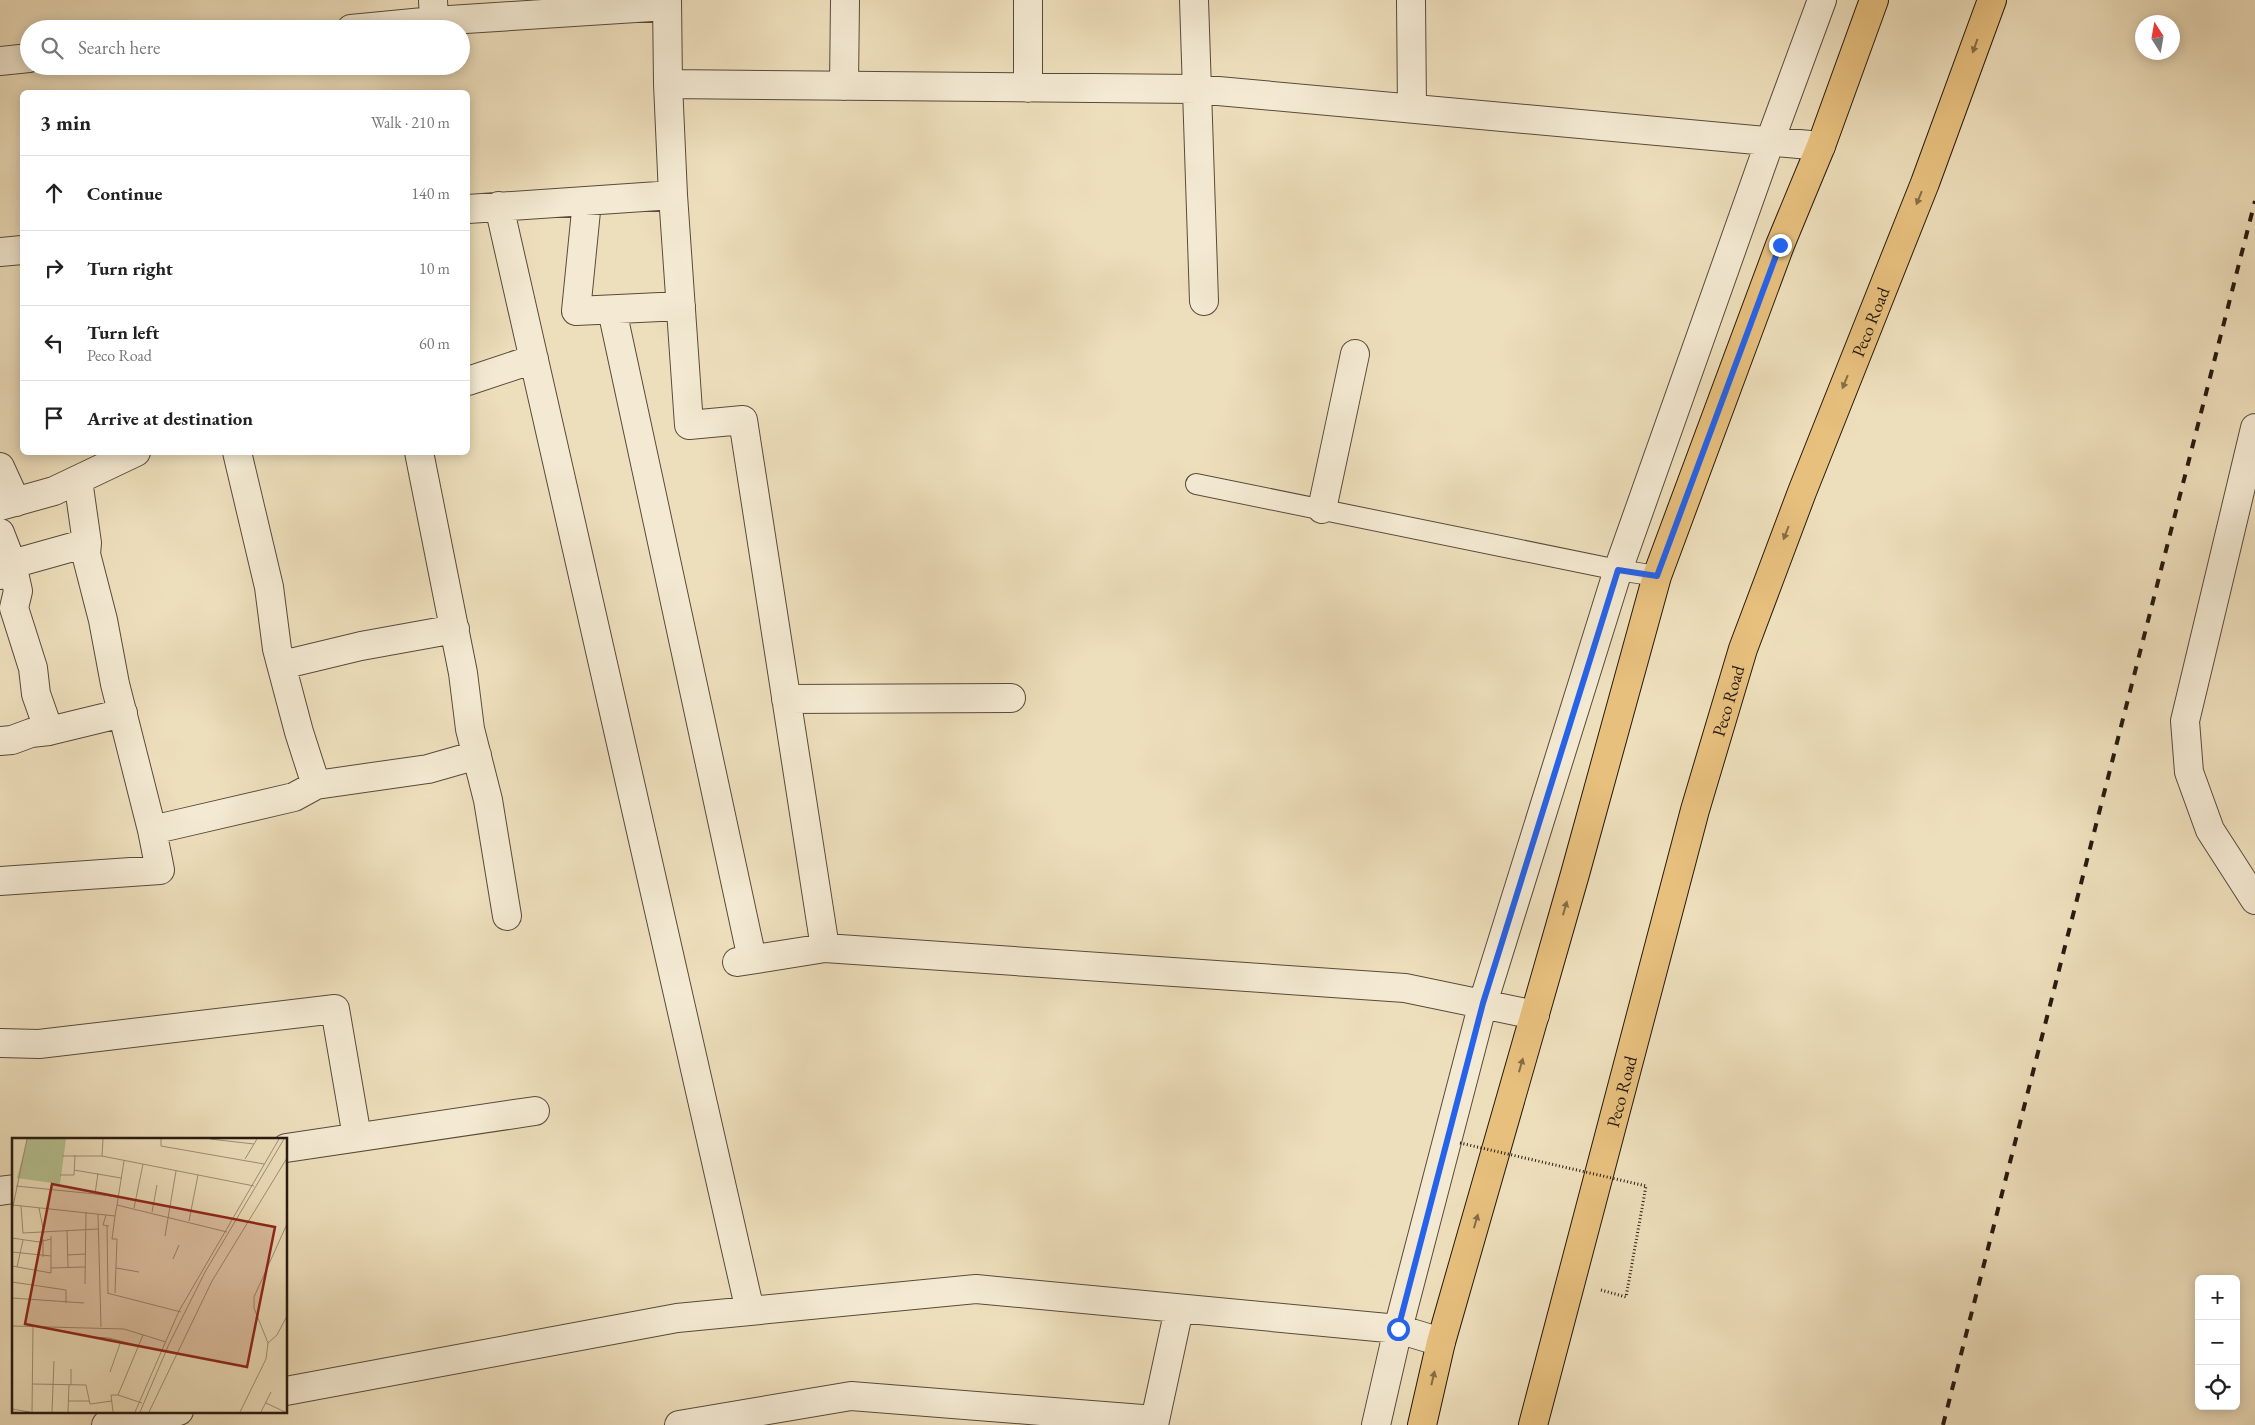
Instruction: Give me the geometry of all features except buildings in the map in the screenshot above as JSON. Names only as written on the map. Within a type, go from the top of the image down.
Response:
[{"type":"main road","points":[[1422,1425],[1441,1342],[1535,1015],[1657,576],[1780,245],[1821,146],[1874,0]]},
{"type":"main road","name":"Peco Road","points":[[1534,1425],[1695,810],[1742,649],[1802,492],[1925,183],[1992,0]]},
{"type":"street","points":[[844,86],[845,0]]},
{"type":"street","points":[[1028,0],[1028,88]]},
{"type":"street","points":[[1194,0],[1204,301]]},
{"type":"street","points":[[1411,0],[1412,108]]},
{"type":"street","points":[[1376,1425],[1398,1329],[1483,1003],[1618,570],[1822,0]]},
{"type":"street","points":[[392,20],[433,11],[667,3],[668,84],[673,195],[689,425],[742,420],[825,948]]},
{"type":"street","points":[[0,61],[20,59]]},
{"type":"street","points":[[668,84],[1196,89],[1821,146]]},
{"type":"street","points":[[470,209],[673,195]]},
{"type":"street","points":[[587,201],[576,311],[681,306]]},
{"type":"street","points":[[499,206],[750,1311]]},
{"type":"street","points":[[0,252],[20,250]]},
{"type":"street","points":[[612,310],[745,961],[825,948],[1405,988],[1535,1015]]},
{"type":"street","points":[[1322,510],[1355,354]]},
{"type":"street","points":[[470,380],[534,359]]},
{"type":"street","points":[[2255,428],[2185,721],[2189,772],[2210,830],[2255,900]]},
{"type":"street","points":[[0,467],[8,504],[54,491],[130,455]]},
{"type":"street","points":[[238,455],[269,587],[277,649],[299,732],[316,786]]},
{"type":"street","points":[[420,455],[455,629],[470,729],[488,800],[507,916]]},
{"type":"street","points":[[0,881],[160,870],[103,620],[86,554],[87,543],[78,480]]},
{"type":"street","points":[[0,534],[6,569],[18,591],[14,608],[33,668],[36,694],[49,731]]},
{"type":"street","points":[[6,569],[87,543]]},
{"type":"street","points":[[282,665],[361,646],[455,629]]},
{"type":"street","points":[[786,699],[1011,698]]},
{"type":"street","points":[[0,742],[31,733],[49,731],[123,713]]},
{"type":"street","points":[[152,830],[294,797],[316,786],[428,769],[477,755]]},
{"type":"street","points":[[0,1043],[39,1044],[335,1009],[357,1137]]},
{"type":"street","points":[[288,1148],[535,1111]]},
{"type":"street","points":[[288,1391],[677,1318],[976,1289],[1398,1329],[1441,1342]]},
{"type":"street","points":[[679,1425],[851,1396],[965,1415],[1155,1423],[1179,1308]]},
{"type":"street","points":[[106,1425],[175,1412]]},
{"type":"lane","points":[[1196,484],[1618,570],[1657,576]]},
{"type":"path","points":[[1460,1142],[1646,1186],[1626,1296]]},
{"type":"railway","points":[[1943,1425],[2255,201]]},
{"type":"route","points":[[1398,1329],[1483,1003],[1618,570],[1657,576],[1780,245]]}]
